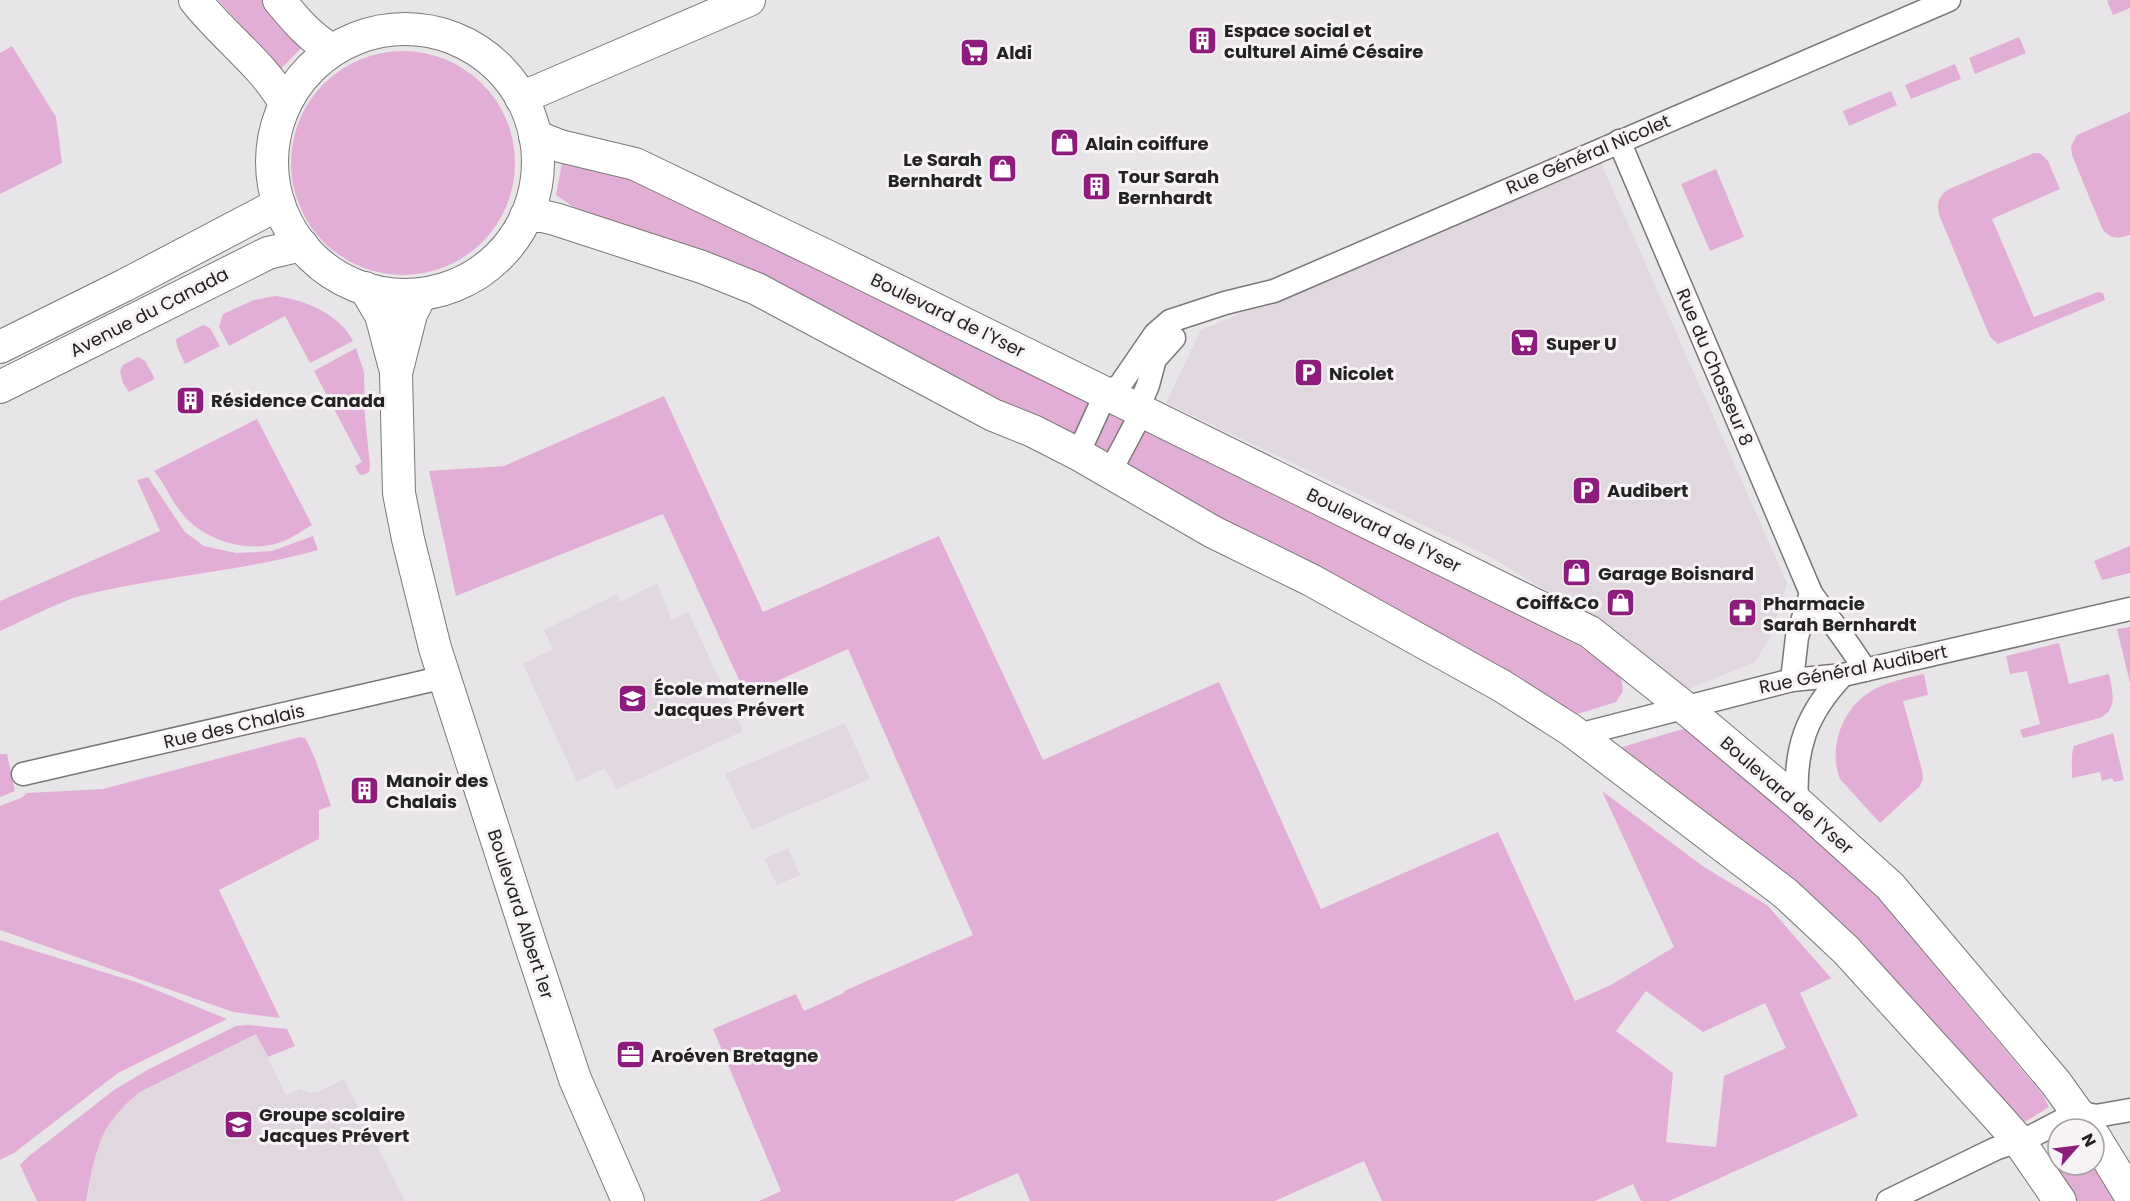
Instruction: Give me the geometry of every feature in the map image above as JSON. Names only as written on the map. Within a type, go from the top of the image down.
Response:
[{"type":"main road","points":[[195,0],[213,22],[259,68],[285,103]]},
{"type":"main road","points":[[279,0],[299,24],[316,40],[332,50]]},
{"type":"main road","points":[[521,98],[749,0]]},
{"type":"main road","points":[[425,30],[449,36],[471,46],[490,61],[507,78],[521,98],[530,116],[538,163],[534,190],[526,216],[517,233],[491,262],[459,283],[421,294],[383,293],[365,288],[330,271],[302,245],[289,226],[279,204],[273,179],[272,153],[276,128],[285,103],[305,74],[332,50],[377,31],[425,30]]},
{"type":"main road","name":"Boulevard de l'Yser","points":[[535,136],[560,146],[635,164],[1107,393],[1590,632],[1797,802],[1890,886],[2080,1117]]},
{"type":"main road","name":"Avenue du Canada","points":[[0,347],[125,285],[279,204]]},
{"type":"main road","points":[[526,216],[555,219],[702,267],[757,289],[993,414],[1078,454],[1213,532],[1311,580],[1535,706],[1578,735],[1785,893],[1846,950],[2018,1140],[2060,1201]]},
{"type":"main road","name":"Avenue du Canada","points":[[0,387],[268,253],[302,245]]},
{"type":"main road","name":"Boulevard Albert 1er","points":[[365,288],[385,326],[396,374],[400,502],[435,648],[575,1079],[628,1201]]},
{"type":"main road","name":"Boulevard Albert 1er","points":[[396,374],[411,314],[421,294]]},
{"type":"main road","name":"Boulevard de l'Yser","points":[[2106,1156],[2130,1195]]},
{"type":"street","name":"Rue Général Nicolet","points":[[1078,454],[1107,393],[1120,386],[1155,334],[1170,321],[1225,303],[1274,291],[1949,0]]},
{"type":"street","name":"Rue du Chasseur 8","points":[[1618,141],[1811,593],[1853,649],[1865,670]]},
{"type":"street","name":"Rue Général Nicolet","points":[[1110,472],[1137,420],[1138,409],[1155,359],[1177,335],[1225,303]]},
{"type":"street","points":[[1792,680],[1797,637],[1811,593]]},
{"type":"street","name":"Rue Général Audibert","points":[[1578,735],[1792,680],[1843,675],[2130,609]]},
{"type":"street","points":[[1797,802],[1796,781],[1803,734],[1815,709],[1843,675]]},
{"type":"street","name":"Rue des Chalais","points":[[23,774],[445,677]]},
{"type":"street","points":[[2095,1117],[2130,1110]]},
{"type":"street","points":[[1888,1201],[1995,1149],[2046,1133]]},
{"type":"shaded area","points":[[218,0],[264,0],[305,44],[281,69]]},
{"type":"shaded area","points":[[2130,0],[2130,8],[2113,15],[2107,1]]},
{"type":"shaded area","points":[[2019,37],[2026,53],[1975,74],[1969,58]]},
{"type":"shaded area","points":[[12,46],[56,117],[62,163],[0,194],[0,53]]},
{"type":"shaded area","points":[[403,51],[425,53],[456,64],[482,84],[502,110],[513,141],[515,163],[513,185],[502,216],[482,242],[456,262],[425,273],[403,275],[381,273],[350,262],[324,242],[304,216],[293,185],[291,163],[293,141],[304,110],[324,84],[350,64],[381,53]]},
{"type":"shaded area","points":[[1955,64],[1961,79],[1911,99],[1905,85]]},
{"type":"shaded area","points":[[1891,91],[1897,105],[1849,126],[1843,111]]},
{"type":"shaded area","points":[[2130,112],[2130,235],[2114,237],[2102,228],[2072,155],[2071,146],[2077,135]]},
{"type":"shaded area","points":[[2034,153],[2040,153],[2048,161],[2060,189],[1992,219],[2034,317],[2098,292],[2103,293],[2105,300],[1998,344],[1990,337],[1940,217],[1938,205],[1942,195],[1949,189]]},
{"type":"shaded area","points":[[562,163],[582,164],[629,176],[1581,647],[1621,676],[1623,691],[1616,702],[1571,716],[588,217],[556,195]]},
{"type":"shaded area","points":[[1601,163],[1787,583],[1771,635],[1755,662],[1684,691],[1617,635],[1493,558],[1166,403],[1201,330]]},
{"type":"shaded area","points":[[1716,169],[1744,237],[1710,251],[1681,184]]},
{"type":"shaded area","points":[[275,296],[297,300],[320,310],[339,323],[353,341],[310,363],[285,316],[229,346],[219,327],[223,314],[254,300]]},
{"type":"shaded area","points":[[203,325],[210,328],[220,346],[185,364],[176,339]]},
{"type":"shaded area","points":[[356,348],[364,372],[365,417],[370,465],[369,472],[363,475],[359,474],[355,466],[362,462],[314,371]]},
{"type":"shaded area","points":[[138,357],[145,361],[155,379],[129,392],[123,383],[120,371],[123,365]]},
{"type":"shaded area","points":[[664,396],[763,612],[939,536],[1043,760],[1219,682],[1321,909],[1498,832],[1575,1001],[1611,985],[1674,947],[1602,791],[1704,867],[1767,905],[1831,978],[1800,993],[1858,1116],[1669,1201],[1641,1201],[1633,1184],[1595,1201],[1382,1201],[1364,1161],[1275,1201],[1030,1201],[1018,1173],[954,1201],[759,1201],[781,1191],[713,1029],[796,994],[804,1011],[844,991],[973,935],[848,649],[746,695],[663,514],[456,596],[429,471],[504,466]],"holes":[[[1646,991],[1703,1032],[1765,1003],[1786,1048],[1724,1076],[1716,1147],[1666,1142],[1673,1073],[1616,1031]]]},
{"type":"shaded area","points":[[257,419],[312,525],[280,543],[263,546],[238,545],[215,538],[194,525],[180,512],[154,471]]},
{"type":"shaded area","points":[[148,477],[185,532],[204,546],[236,553],[272,551],[313,536],[318,550],[259,564],[139,583],[80,596],[0,631],[0,601],[160,531],[137,480]]},
{"type":"shaded area","points":[[2130,546],[2130,573],[2102,580],[2094,561]]},
{"type":"shaded area","name":"École maternelle Jacques Prévert","points":[[657,583],[672,621],[688,611],[743,731],[617,789],[604,768],[577,782],[523,664],[553,649],[544,630],[617,594],[620,602]]},
{"type":"shaded area","points":[[2130,627],[2130,683],[2117,629]]},
{"type":"shaded area","points":[[2059,643],[2069,684],[2109,674],[2112,704],[2106,714],[2100,718],[2023,738],[2020,730],[2040,724],[2027,671],[2010,674],[2006,656]]},
{"type":"shaded area","points":[[1924,674],[1928,695],[1903,701],[1923,779],[1920,786],[1880,823],[1840,779],[1836,755],[1840,730],[1852,708],[1870,692],[1889,683]]},
{"type":"shaded area","name":"École maternelle Jacques Prévert","points":[[845,723],[870,779],[752,830],[725,774]]},
{"type":"shaded area","points":[[1686,728],[1783,809],[1878,898],[2043,1095],[2049,1107],[2018,1126],[1612,750]]},
{"type":"shaded area","points":[[2113,733],[2124,780],[2114,782],[2112,778],[2102,781],[2100,772],[2072,778],[2074,746]]},
{"type":"shaded area","points":[[300,737],[306,739],[316,761],[331,806],[319,810],[319,839],[219,890],[280,1018],[233,1012],[0,930],[0,806],[21,798],[27,793],[103,789]]},
{"type":"shaded area","points":[[0,754],[7,754],[15,791],[0,797]]},
{"type":"shaded area","points":[[788,848],[800,875],[777,885],[764,859]]},
{"type":"shaded area","points":[[0,940],[139,983],[227,1019],[118,1073],[14,1153],[0,1160]]},
{"type":"shaded area","points":[[236,1026],[287,1029],[295,1046],[268,1057],[256,1034],[140,1092],[115,1116],[101,1140],[86,1201],[37,1201],[20,1165],[29,1156],[114,1090],[149,1069]]},
{"type":"shaded area","name":"Groupe scolaire Jacques Prévert","points":[[256,1034],[286,1095],[300,1089],[310,1093],[318,1092],[344,1079],[405,1201],[87,1201],[96,1150],[114,1116],[126,1103],[140,1092]]},
{"type":"shaded area","points":[[2055,1177],[2102,1177],[2119,1201],[2071,1201]]},
{"type":"place","name":"Espace social et culturel Aimé Césaire","points":[[1203,40]]},
{"type":"place","name":"Aldi","points":[[975,52]]},
{"type":"place","name":"Alain coiffure","points":[[1064,143]]},
{"type":"place","name":"Le Sarah Bernhardt","points":[[1003,169]]},
{"type":"place","name":"Tour Sarah Bernhardt","points":[[1097,186]]},
{"type":"place","name":"Super U","points":[[1525,343]]},
{"type":"place","name":"Nicolet","points":[[1308,373]]},
{"type":"place","name":"Résidence Canada","points":[[190,400]]},
{"type":"place","name":"Audibert","points":[[1586,490]]},
{"type":"place","name":"Garage Boisnard","points":[[1577,573]]},
{"type":"place","name":"Coiff&Co","points":[[1620,602]]},
{"type":"place","name":"Pharmacie Sarah Bernhardt","points":[[1742,613]]},
{"type":"place","name":"École maternelle Jacques Prévert","points":[[633,698]]},
{"type":"place","name":"Manoir des Chalais","points":[[365,790]]},
{"type":"place","name":"Aroéven Bretagne","points":[[630,1055]]},
{"type":"place","name":"Groupe scolaire Jacques Prévert","points":[[238,1124]]}]
